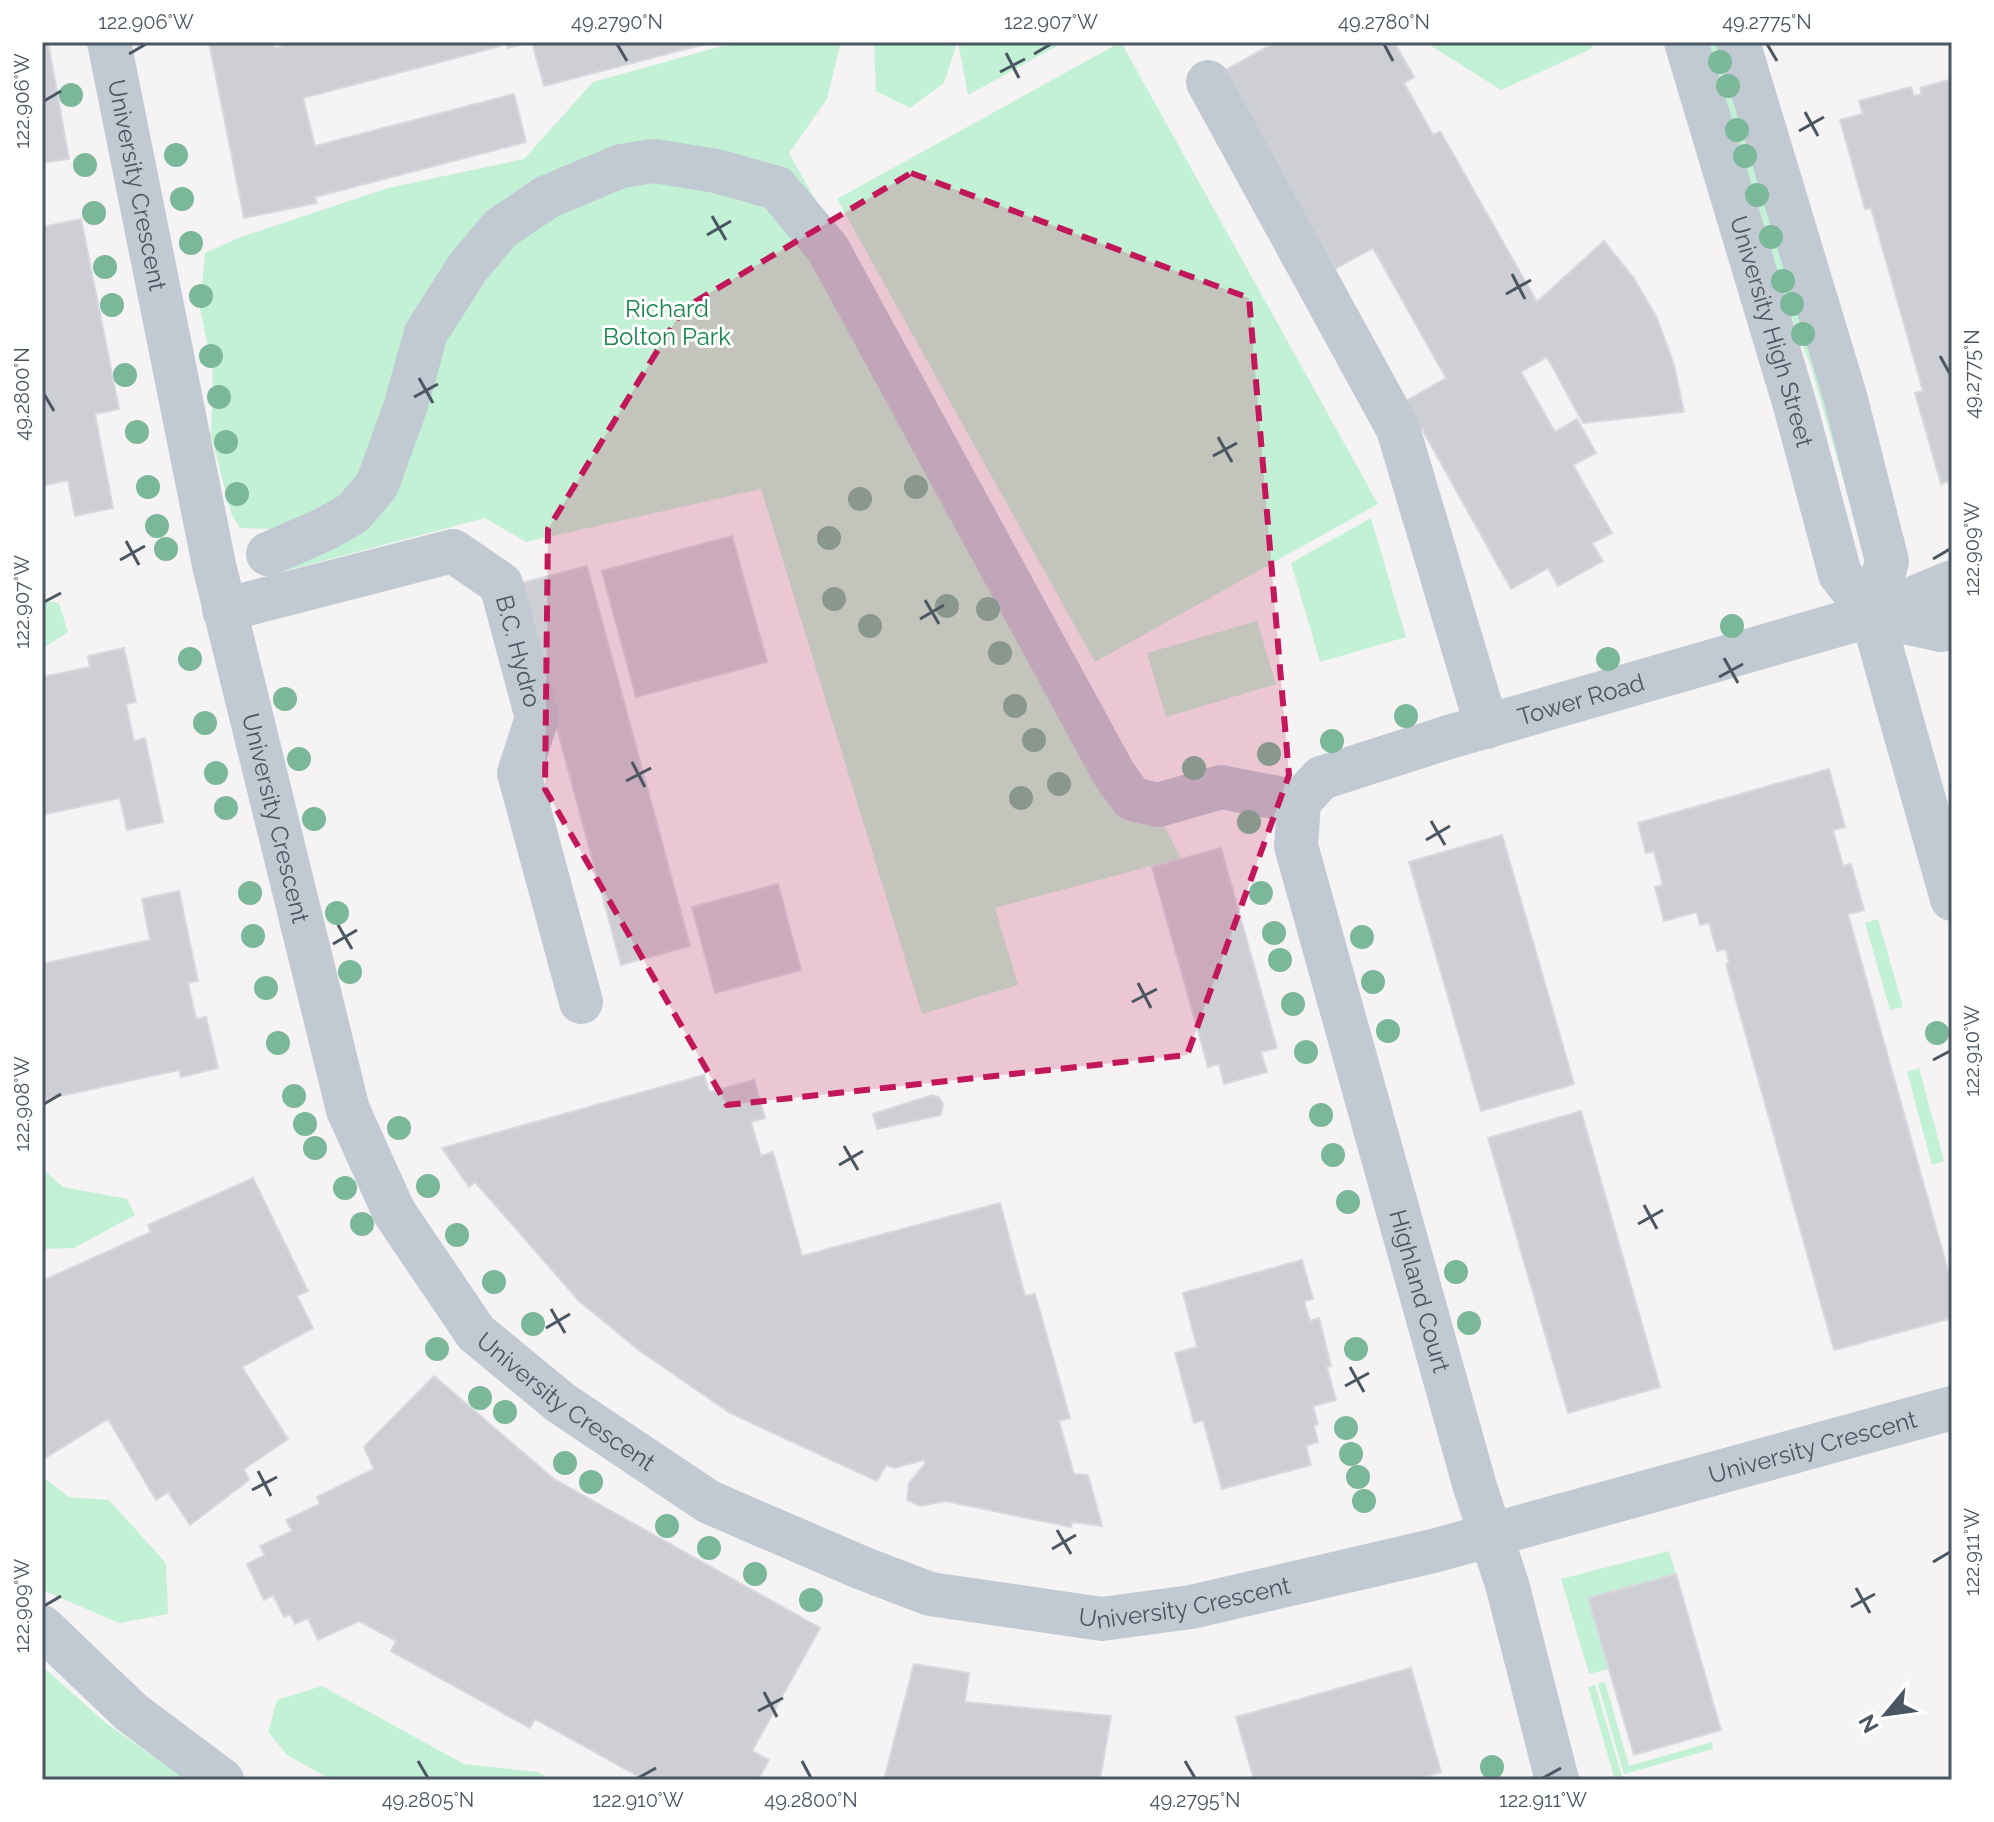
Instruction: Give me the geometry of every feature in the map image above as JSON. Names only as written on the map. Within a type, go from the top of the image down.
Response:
[{"type":"street","name":"University Crescent","points":[[109,42],[224,610],[348,1110],[394,1212],[476,1333],[561,1403],[709,1502],[930,1594],[1102,1619],[1191,1607],[1491,1536],[1952,1408]]},
{"type":"street","name":"University High Street","points":[[1686,42],[1796,409],[1840,574],[1872,615],[1952,899]]},
{"type":"street","name":"University High Street","points":[[1738,42],[1845,396],[1887,561],[1872,615]]},
{"type":"street","points":[[1208,82],[1398,429],[1487,727]]},
{"type":"street","points":[[268,554],[353,513],[377,485],[405,408],[426,333],[468,267],[501,228],[547,197],[621,166],[654,161],[716,171],[777,188],[828,249],[1114,774],[1132,799],[1158,805],[1221,787],[1299,802]]},
{"type":"street","name":"B.C. Hydro","points":[[224,610],[453,551],[501,584],[537,718],[519,773],[581,1002]]},
{"type":"street","name":"Tower Road","points":[[1299,802],[1321,778],[1872,615],[1952,582]]},
{"type":"street","name":"Tower Road","points":[[1872,615],[1941,630],[1952,627]]},
{"type":"street","name":"Highland Court","points":[[1299,802],[1296,846],[1475,1487],[1507,1584],[1557,1780]]},
{"type":"street","points":[[42,1627],[131,1712],[222,1780]]},
{"type":"highlighted area","points":[[911,173],[1249,298],[1289,775],[1187,1055],[727,1105],[545,789],[548,529],[683,309]]},
{"type":"green space","name":"Richard Bolton Park","points":[[737,42],[841,42],[827,99],[789,153],[1088,683],[1181,858],[995,908],[1018,985],[922,1014],[761,489],[526,542],[485,518],[285,571],[277,529],[240,528],[231,513],[211,435],[213,372],[200,308],[205,253],[238,238],[388,188],[524,159],[593,82]]},
{"type":"green space","points":[[874,42],[957,42],[944,83],[910,108],[876,91]]},
{"type":"green space","points":[[958,42],[1064,42],[968,95]]},
{"type":"green space","points":[[1121,42],[1378,504],[1095,662],[837,199]]},
{"type":"green space","points":[[1425,42],[1595,42],[1591,49],[1501,90]]},
{"type":"green space","points":[[1702,42],[1724,42],[1782,239],[1861,542],[1811,367],[1783,295]]},
{"type":"green space","points":[[1371,518],[1406,637],[1320,662],[1291,563]]},
{"type":"green space","points":[[42,599],[59,603],[68,632],[42,649]]},
{"type":"green space","points":[[1257,621],[1276,684],[1166,717],[1147,653]]},
{"type":"green space","points":[[1878,919],[1903,1007],[1890,1010],[1865,923]]},
{"type":"green space","points":[[1919,1068],[1944,1161],[1932,1165],[1907,1072]]},
{"type":"green space","points":[[42,1168],[63,1187],[127,1199],[135,1215],[74,1248],[42,1249]]},
{"type":"green space","points":[[42,1476],[69,1497],[109,1500],[166,1563],[168,1614],[119,1623],[42,1590]]},
{"type":"green space","points":[[1669,1551],[1676,1574],[1589,1598],[1608,1669],[1589,1674],[1561,1579]]},
{"type":"green space","points":[[42,1666],[107,1724],[188,1780],[42,1780]]},
{"type":"green space","points":[[1605,1682],[1629,1766],[1712,1742],[1713,1749],[1624,1774],[1598,1684]]},
{"type":"green space","points":[[1595,1685],[1623,1780],[1615,1780],[1588,1687]]},
{"type":"green space","points":[[322,1686],[464,1764],[538,1772],[551,1780],[332,1780],[287,1755],[268,1732],[277,1700]]},
{"type":"building","points":[[42,42],[48,42],[69,159],[42,163]]},
{"type":"building","points":[[209,42],[274,42],[275,48],[281,47],[280,42],[500,42],[501,46],[303,98],[315,146],[514,94],[526,142],[315,197],[317,203],[244,218]]},
{"type":"building","points":[[507,42],[532,42],[508,48]]},
{"type":"building","points":[[532,42],[713,42],[544,86]]},
{"type":"building","points":[[1276,42],[1394,42],[1414,77],[1404,83],[1433,135],[1440,131],[1537,302],[1604,241],[1633,277],[1657,318],[1674,365],[1684,412],[1583,423],[1547,357],[1521,372],[1555,432],[1577,419],[1596,453],[1573,465],[1612,533],[1592,543],[1603,561],[1558,586],[1548,568],[1511,589],[1422,429],[1411,435],[1395,407],[1446,378],[1373,248],[1335,269],[1224,71]]},
{"type":"building","points":[[1952,79],[1952,481],[1941,484],[1915,393],[1923,391],[1871,208],[1865,209],[1840,120],[1863,114],[1859,101],[1911,87],[1914,96],[1922,94],[1920,88]]},
{"type":"building","points":[[81,219],[119,409],[95,414],[113,508],[75,516],[68,480],[42,486],[42,227]]},
{"type":"building","points":[[732,536],[767,662],[636,697],[602,571]]},
{"type":"building","points":[[587,566],[690,946],[621,965],[518,584]]},
{"type":"building","points":[[124,648],[136,702],[126,704],[134,741],[145,738],[163,822],[127,830],[120,798],[42,815],[42,677],[90,667],[88,656]]},
{"type":"building","points":[[1829,769],[1845,827],[1833,830],[1843,866],[1851,864],[1864,910],[1848,914],[1952,1285],[1952,1318],[1834,1350],[1726,964],[1729,963],[1726,949],[1717,951],[1709,923],[1700,925],[1697,912],[1664,921],[1655,887],[1663,885],[1654,851],[1646,853],[1638,823]]},
{"type":"building","points":[[1502,835],[1574,1084],[1481,1111],[1409,862]]},
{"type":"building","points":[[1221,848],[1277,1048],[1261,1052],[1267,1072],[1224,1084],[1219,1064],[1208,1067],[1152,867]]},
{"type":"building","points":[[778,884],[801,970],[715,993],[692,907]]},
{"type":"building","points":[[179,891],[198,981],[188,983],[196,1019],[206,1017],[218,1068],[181,1077],[179,1070],[42,1100],[42,964],[150,940],[142,899]]},
{"type":"building","points":[[704,1075],[709,1092],[754,1080],[765,1118],[751,1122],[761,1156],[773,1152],[802,1256],[1000,1203],[1025,1296],[1035,1294],[1070,1418],[1059,1421],[1074,1474],[1088,1475],[1102,1526],[1072,1522],[1071,1527],[945,1501],[920,1506],[907,1500],[909,1483],[925,1464],[924,1460],[894,1468],[886,1465],[877,1481],[730,1413],[640,1351],[579,1301],[475,1182],[469,1187],[442,1148]]},
{"type":"building","points":[[932,1095],[939,1097],[943,1104],[941,1115],[877,1129],[873,1114]]},
{"type":"building","points":[[1581,1111],[1660,1387],[1568,1413],[1488,1138]]},
{"type":"building","points":[[253,1178],[308,1291],[297,1296],[313,1328],[242,1367],[288,1439],[244,1469],[249,1480],[190,1525],[168,1492],[156,1500],[108,1419],[42,1460],[42,1281],[151,1232],[148,1225]]},
{"type":"building","points":[[1302,1260],[1313,1299],[1304,1301],[1310,1321],[1319,1318],[1336,1400],[1313,1406],[1318,1424],[1314,1426],[1318,1442],[1306,1446],[1311,1465],[1222,1489],[1203,1420],[1194,1423],[1175,1353],[1197,1347],[1183,1293]]},
{"type":"building","points":[[434,1376],[554,1479],[820,1628],[752,1751],[769,1760],[758,1780],[645,1780],[535,1719],[530,1728],[391,1651],[396,1641],[359,1621],[318,1640],[308,1618],[295,1624],[290,1614],[284,1617],[273,1595],[264,1600],[247,1564],[265,1555],[260,1546],[292,1531],[286,1520],[320,1504],[317,1497],[374,1469],[364,1447]]},
{"type":"building","points":[[1676,1574],[1721,1730],[1634,1755],[1588,1598]]},
{"type":"building","points":[[914,1664],[969,1673],[965,1702],[1111,1716],[1100,1780],[884,1780]]},
{"type":"building","points":[[1411,1668],[1441,1772],[1413,1780],[1254,1780],[1236,1717]]}]
